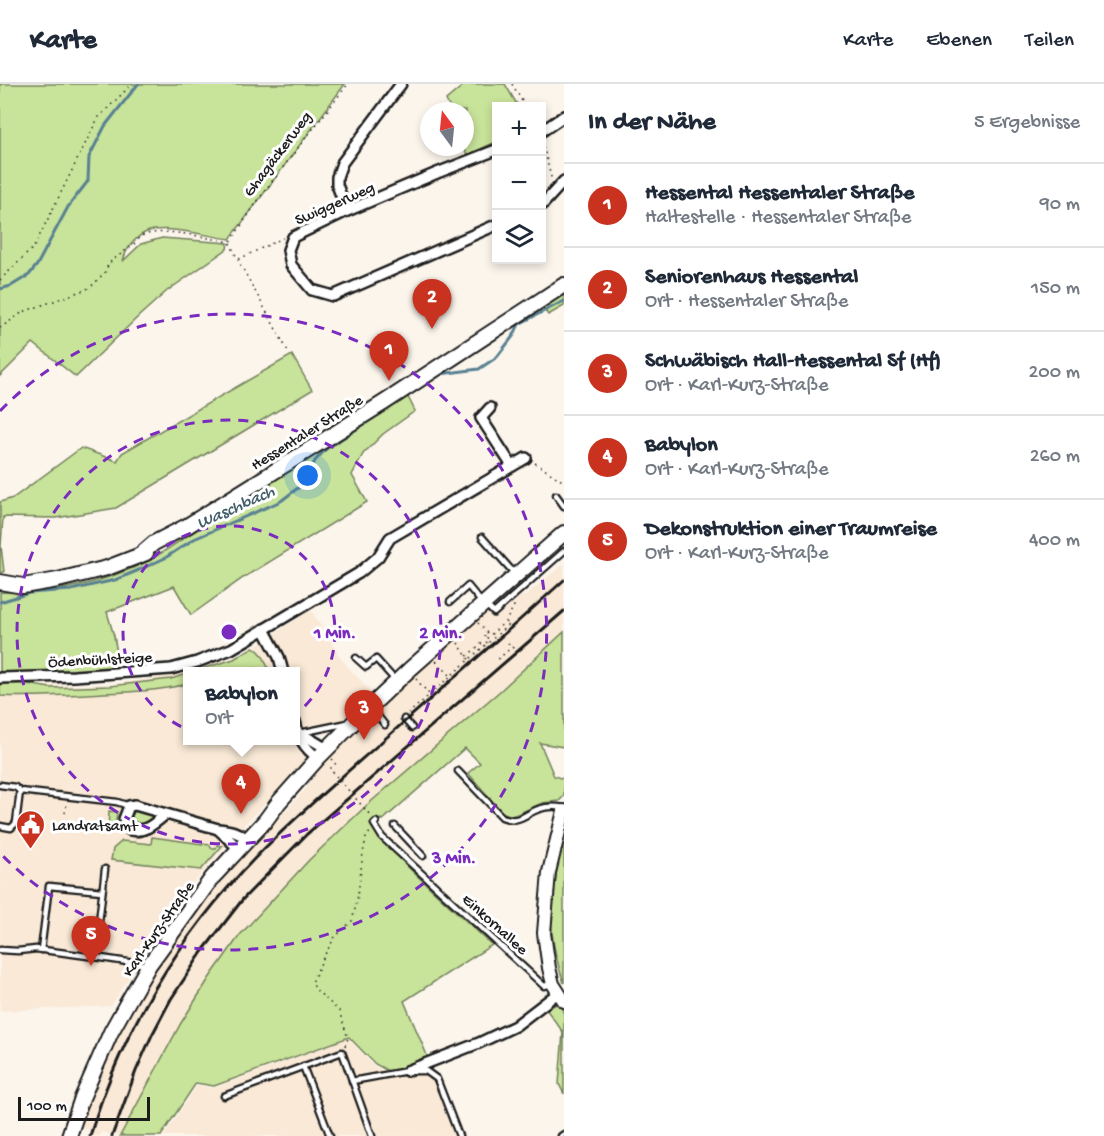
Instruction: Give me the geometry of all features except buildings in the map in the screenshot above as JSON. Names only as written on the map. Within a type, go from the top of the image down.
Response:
[{"type":"main road","name":"Hessentaler Straße","points":[[0,582],[23,585],[58,580],[107,568],[139,556],[153,543],[187,526],[385,402],[564,285]]},
{"type":"main road","name":"Karl-Kurz-Straße","points":[[69,1136],[82,1098],[111,1032],[137,984],[212,878],[279,802],[370,706],[564,533]]},
{"type":"street","points":[[347,211],[337,185],[342,163],[401,84]]},
{"type":"street","points":[[546,128],[564,116]]},
{"type":"street","name":"Swiggerweg","points":[[492,152],[347,211],[293,237],[288,250],[291,266],[312,290],[333,296],[492,227]]},
{"type":"street","points":[[546,201],[564,181]]},
{"type":"street","points":[[490,408],[481,418],[512,466]]},
{"type":"street","name":"Ödenbühlsteige","points":[[0,678],[74,676],[171,669],[231,649],[359,573],[378,557],[390,538],[526,458]]},
{"type":"street","points":[[264,629],[282,667]]},
{"type":"street","points":[[300,735],[308,737],[322,758]]},
{"type":"street","points":[[166,814],[148,828],[138,831],[130,830],[124,819],[129,806],[135,805],[218,829],[243,844]]},
{"type":"street","points":[[407,1071],[515,1026],[559,992],[549,968],[544,933],[549,872],[564,809]]},
{"type":"lane","points":[[556,495],[564,506]]},
{"type":"lane","points":[[482,537],[516,576]]},
{"type":"lane","points":[[450,602],[468,586],[494,614],[564,551]]},
{"type":"lane","points":[[356,658],[366,667],[376,659],[397,681]]},
{"type":"lane","points":[[370,706],[385,725]]},
{"type":"lane","points":[[404,719],[412,728]]},
{"type":"lane","points":[[300,733],[354,722]]},
{"type":"lane","points":[[458,771],[502,817],[510,820],[520,819],[537,810],[552,806],[564,809]]},
{"type":"lane","points":[[0,785],[15,787],[20,791],[117,802],[129,806]]},
{"type":"lane","points":[[0,826],[11,828],[16,823],[20,791]]},
{"type":"lane","name":"Einkornallee","points":[[375,823],[382,837],[542,985],[559,992]]},
{"type":"lane","points":[[395,826],[423,856]]},
{"type":"lane","points":[[95,957],[105,869]]},
{"type":"lane","points":[[41,950],[49,886],[102,891]]},
{"type":"lane","points":[[0,950],[41,950],[150,965]]},
{"type":"lane","points":[[224,1096],[342,1052],[372,1136]]},
{"type":"lane","points":[[303,1066],[330,1136]]},
{"type":"lane","points":[[352,1081],[407,1071],[426,1071],[437,1079],[459,1136]]},
{"type":"path","points":[[0,280],[34,248],[98,118],[132,84]]},
{"type":"path","name":"Ghagäckerweg","points":[[230,242],[263,193],[348,84]]},
{"type":"path","points":[[512,84],[523,102]]},
{"type":"path","points":[[546,156],[555,192]]},
{"type":"path","points":[[0,328],[23,312],[87,289],[105,272],[109,263],[141,236],[168,232],[230,242],[237,260],[289,353]]},
{"type":"path","points":[[237,260],[285,237],[293,237]]},
{"type":"path","points":[[526,458],[564,482]]},
{"type":"path","points":[[470,660],[466,655],[506,621],[517,602],[514,595]]},
{"type":"path","points":[[472,616],[487,643]]},
{"type":"path","points":[[404,719],[487,643],[509,626],[506,621]]},
{"type":"path","points":[[508,643],[516,651]]},
{"type":"path","points":[[498,659],[512,647]]},
{"type":"path","points":[[436,661],[450,676]]},
{"type":"path","points":[[409,670],[430,694]]},
{"type":"path","points":[[322,758],[336,763],[330,769],[375,823],[366,838],[352,921],[335,937],[313,980],[314,988],[339,1011],[348,1038],[342,1052]]},
{"type":"shaded area","points":[[564,564],[564,632],[500,691],[367,805],[309,860],[240,935],[181,1023],[120,1136],[101,1132],[99,1136],[88,1136],[90,1130],[76,1127],[112,1044],[148,978],[200,900],[251,843],[305,790],[324,760],[381,700],[476,615],[502,613]]},
{"type":"shaded area","points":[[311,610],[341,659],[372,693],[344,721],[300,728],[300,667],[201,667],[239,656]]},
{"type":"shaded area","points":[[183,672],[183,745],[299,745],[313,756],[239,830],[188,889],[111,1006],[0,1011],[0,687],[113,684]]},
{"type":"shaded area","points":[[348,1038],[374,1066],[390,1074],[429,1061],[458,1136],[164,1136],[197,1085],[214,1088]]},
{"type":"green space","points":[[0,84],[345,84],[230,239],[162,229],[148,231],[134,241],[123,261],[141,244],[162,238],[228,243],[227,249],[167,291],[76,377],[33,343],[0,376]]},
{"type":"green space","points":[[465,84],[505,84],[516,102],[492,102],[492,144],[474,152],[474,102],[447,102],[446,100]]},
{"type":"green space","points":[[564,292],[564,306],[548,315],[541,305]]},
{"type":"green space","points":[[292,355],[312,390],[116,508],[56,518],[3,517],[1,546],[4,572],[0,572],[0,502],[13,498],[81,448],[117,461],[122,453]]},
{"type":"green space","points":[[406,393],[415,411],[383,434],[363,454],[352,475],[367,502],[243,578],[191,615],[174,586],[107,612],[120,670],[0,675],[0,592],[44,591],[73,587],[101,580],[149,561]]},
{"type":"green space","points":[[564,632],[564,747],[540,743],[554,776],[564,779],[564,796],[559,801],[542,803],[515,815],[508,815],[502,812],[468,773],[480,763],[465,748],[383,820],[381,819],[375,827],[380,838],[412,871],[492,945],[404,1001],[429,1060],[390,1072],[375,1064],[349,1037],[214,1086],[196,1083],[161,1136],[120,1136],[181,1023],[240,935],[309,860],[367,805],[500,691]]},
{"type":"green space","points":[[253,647],[262,654],[267,667],[208,667],[234,659]]},
{"type":"green space","points":[[183,675],[183,685],[135,692],[0,696],[0,682],[17,682],[50,688],[110,686],[171,679]]},
{"type":"green space","points":[[140,809],[154,814],[154,818],[143,824],[135,822],[132,816]]},
{"type":"green space","points":[[109,811],[117,812],[116,821],[119,830],[115,832],[108,831]]},
{"type":"green space","points":[[564,836],[564,983],[555,952],[551,923]]},
{"type":"green space","points":[[152,837],[210,845],[211,848],[216,848],[217,845],[222,846],[201,870],[111,860],[113,849],[122,841],[151,844]]},
{"type":"green space","points":[[559,1003],[564,1011],[564,1094],[559,1084],[563,1032],[546,1009]]},
{"type":"waterway","points":[[0,289],[11,286],[29,275],[37,265],[68,207],[88,181],[89,157],[105,126],[138,84]]},
{"type":"waterway","name":"Waschbach","points":[[440,374],[479,369],[497,357],[514,335],[519,324],[564,301]]},
{"type":"waterway","name":"Waschbach","points":[[0,602],[29,593],[71,590],[115,580],[165,558],[194,539],[281,501],[303,484],[315,461],[326,449],[415,391]]},
{"type":"railway","points":[[90,1136],[118,1059],[136,1022],[178,952],[228,887],[304,811],[564,580]]},
{"type":"railway","points":[[112,1136],[136,1071],[171,999],[202,952],[243,899],[307,834],[564,611]]},
{"type":"place","name":"Seniorenhaus Hessental","points":[[432,329]]},
{"type":"place","name":"Hessental Hessentaler Straße","points":[[389,381]]},
{"type":"place","name":"Schwäbisch Hall-Hessental Sf (Hf)","points":[[364,740]]},
{"type":"place","name":"Babylon","points":[[241,814]]},
{"type":"place","name":"Landratsamt","points":[[31,850]]},
{"type":"place","name":"Dekonstruktion einer Traumreise","points":[[91,966]]}]
